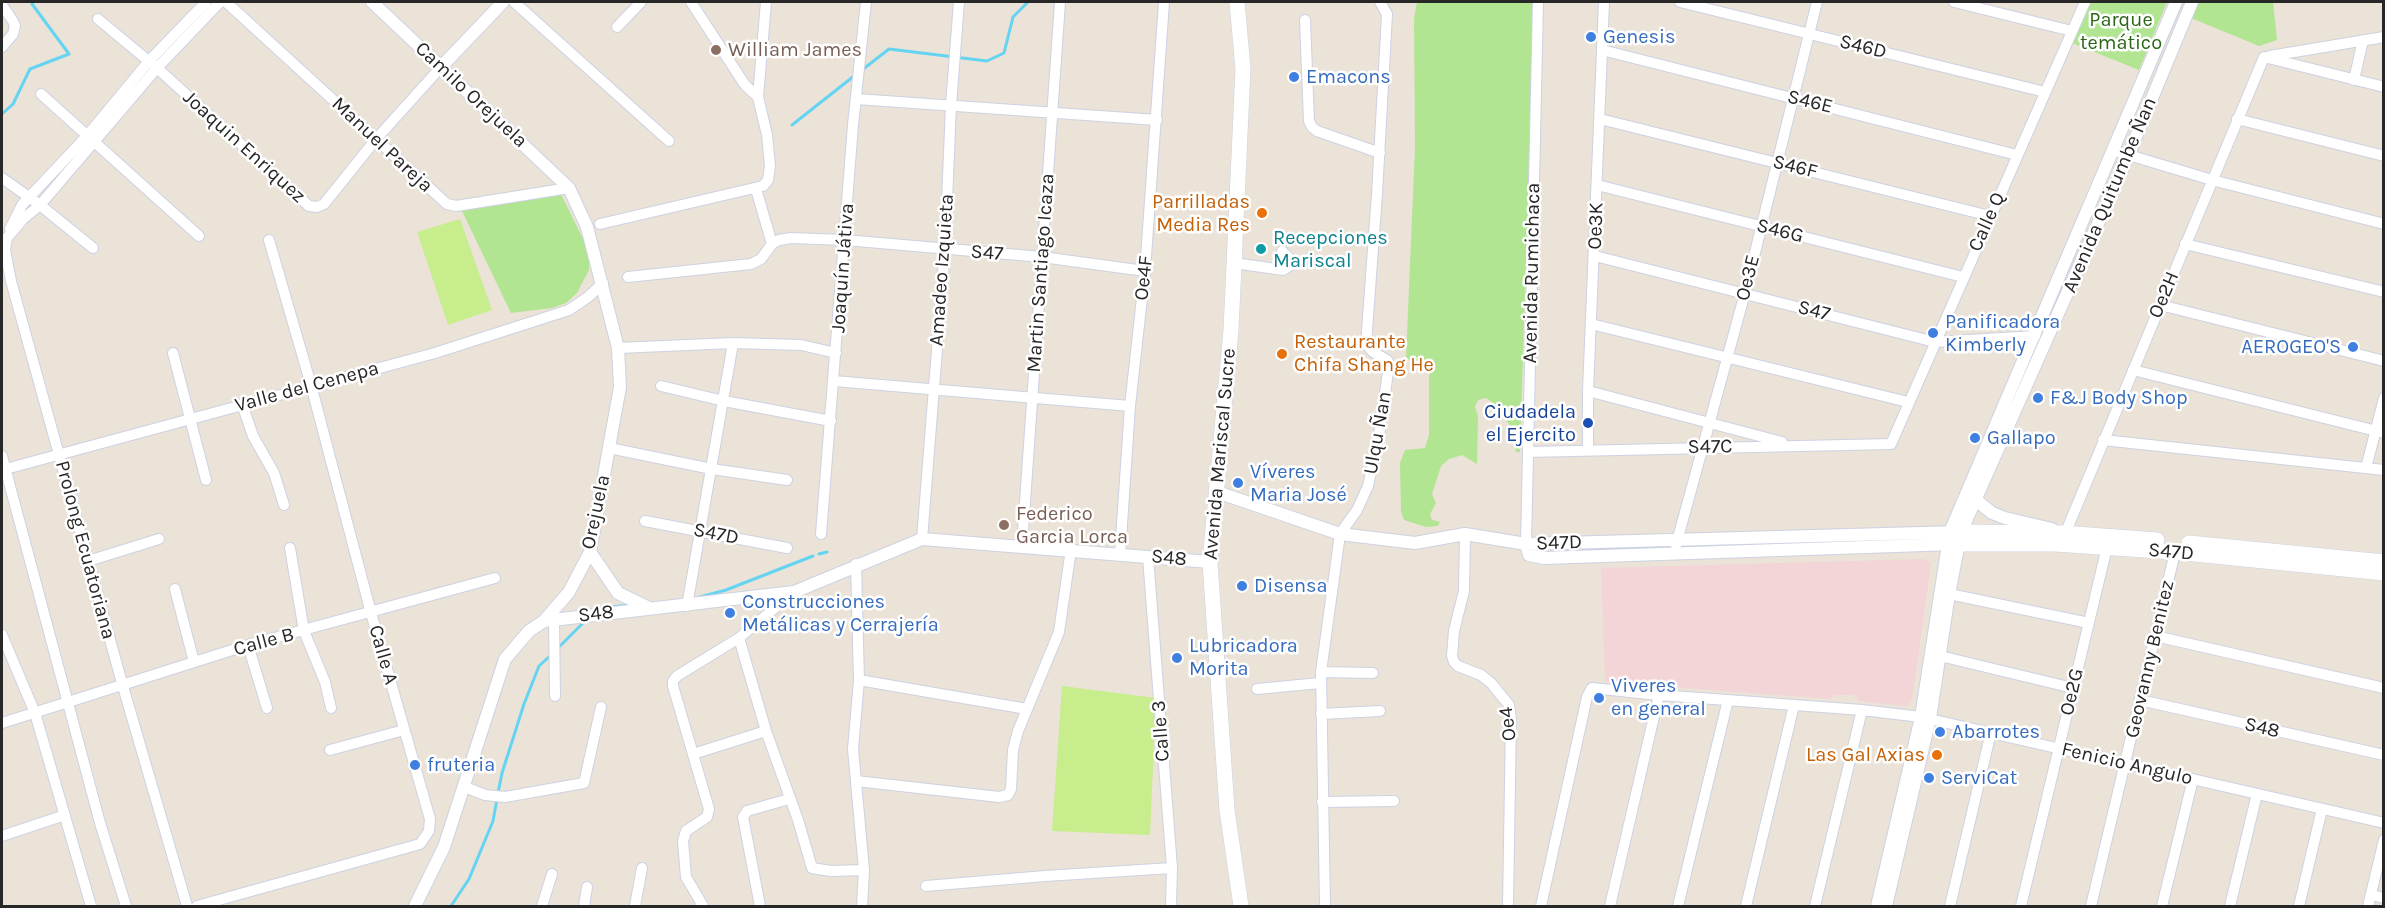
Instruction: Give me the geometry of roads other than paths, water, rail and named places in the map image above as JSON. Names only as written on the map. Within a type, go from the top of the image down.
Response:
[{"type":"main road","name":"Avenida Mariscal Sucre","points":[[1237,2],[1243,69],[1231,330],[1210,562],[1227,810],[1241,906]]},
{"type":"main road","name":"S47D","points":[[1954,538],[2063,534],[2228,552],[2384,573]]},
{"type":"main road","name":"S47D","points":[[1954,538],[2384,562]]},
{"type":"street","points":[[7,238],[23,219],[40,205],[90,139],[206,2]]},
{"type":"street","points":[[153,64],[220,2]]},
{"type":"street","name":"Manuel Pareja","points":[[226,2],[447,204],[456,206],[569,188]]},
{"type":"street","name":"Camilo Orejuela","points":[[372,2],[569,188]]},
{"type":"street","name":"Joaquin Enriquez","points":[[98,19],[153,64],[309,206],[318,207],[324,204],[377,138],[503,2]]},
{"type":"street","points":[[514,2],[669,141]]},
{"type":"street","points":[[617,27],[640,2]]},
{"type":"street","points":[[691,2],[745,85],[758,97]]},
{"type":"street","points":[[600,224],[751,190],[763,186],[768,180],[770,166],[767,135],[758,97],[766,2]]},
{"type":"street","name":"Joaquín Játiva","points":[[821,534],[866,2]]},
{"type":"street","name":"Amadeo Izquieta","points":[[922,539],[945,249],[951,105],[959,2]]},
{"type":"street","name":"Martin Santiago Icaza","points":[[1022,545],[1060,2]]},
{"type":"street","name":"Oe4F","points":[[1120,554],[1130,406],[1145,271],[1164,2]]},
{"type":"street","name":"Ulqu Ñan","points":[[1323,906],[1320,677],[1340,534],[1357,510],[1368,486],[1379,436],[1389,370],[1388,360],[1373,352],[1366,344],[1380,153],[1387,14],[1380,2]]},
{"type":"street","name":"Avenida Rumichaca","points":[[1526,544],[1538,2]]},
{"type":"street","name":"Oe3K","points":[[1588,450],[1590,324],[1595,256],[1604,2]]},
{"type":"street","name":"S46D","points":[[1680,2],[2045,92]]},
{"type":"street","name":"Oe3E","points":[[1674,554],[1745,293],[1817,2]]},
{"type":"street","points":[[1954,2],[2072,31]]},
{"type":"street","name":"Calle Q","points":[[1891,444],[2085,2]]},
{"type":"street","name":"Avenida Quitumbe Ñan","points":[[1876,906],[1926,718],[1954,538],[2112,150],[2176,2]]},
{"type":"street","name":"Avenida Quitumbe Ñan","points":[[1886,906],[1940,656],[1954,538],[1976,500],[2128,156],[2192,2]]},
{"type":"street","points":[[2,6],[15,26],[13,34],[2,47]]},
{"type":"street","points":[[1305,20],[1309,121],[1312,127],[1317,131],[1380,153]]},
{"type":"street","points":[[2264,57],[2384,37]]},
{"type":"street","points":[[2354,80],[2363,40]]},
{"type":"street","name":"S46E","points":[[1602,50],[2017,154]]},
{"type":"street","points":[[2264,57],[2384,87]]},
{"type":"street","name":"Oe2H","points":[[2063,534],[2264,57]]},
{"type":"street","points":[[41,94],[199,236]]},
{"type":"street","points":[[856,99],[1157,120]]},
{"type":"street","name":"S46F","points":[[1600,119],[1990,216]]},
{"type":"street","points":[[2237,119],[2384,156]]},
{"type":"street","points":[[7,238],[16,216],[29,197],[90,139]]},
{"type":"street","points":[[2112,150],[2212,180],[2384,224]]},
{"type":"street","points":[[2,178],[93,248]]},
{"type":"street","name":"S46G","points":[[1598,185],[1963,277]]},
{"type":"street","name":"Orejuela","points":[[415,906],[444,847],[505,659],[529,631],[549,620],[569,592],[590,552],[620,387],[618,348],[603,283],[586,227],[569,188]]},
{"type":"street","points":[[628,277],[752,264],[761,259],[772,244],[751,190]]},
{"type":"street","name":"Prolong Ecuatoriana","points":[[7,238],[4,266],[187,906]]},
{"type":"street","name":"S47","points":[[772,244],[791,238],[845,240],[1042,257],[1145,271]]},
{"type":"street","name":"Calle A","points":[[197,906],[420,844],[429,831],[430,819],[269,240]]},
{"type":"street","points":[[2185,244],[2384,292]]},
{"type":"street","points":[[1234,263],[1283,270],[1288,268],[1291,260],[1282,252]]},
{"type":"street","name":"S47","points":[[1595,256],[1935,342],[2035,336]]},
{"type":"street","name":"Valle del Cenepa","points":[[3,469],[435,353],[569,310],[603,283]]},
{"type":"street","points":[[2160,305],[2384,361]]},
{"type":"street","points":[[1590,324],[1908,402]]},
{"type":"street","points":[[687,606],[733,343]]},
{"type":"street","points":[[618,348],[733,343],[801,345],[837,352]]},
{"type":"street","points":[[173,353],[206,480]]},
{"type":"street","points":[[2133,370],[2379,432]]},
{"type":"street","points":[[834,381],[1130,406]]},
{"type":"street","points":[[661,386],[831,422]]},
{"type":"street","points":[[1588,391],[1794,445]]},
{"type":"street","points":[[2366,468],[2379,432],[2384,398]]},
{"type":"street","points":[[242,404],[253,436],[274,473],[284,505]]},
{"type":"street","points":[[2103,440],[2384,470]]},
{"type":"street","name":"S47C","points":[[1528,452],[1891,444]]},
{"type":"street","points":[[609,448],[712,469],[787,480]]},
{"type":"street","points":[[2,456],[3,469],[126,906]]},
{"type":"street","points":[[1217,492],[1340,534],[1415,543],[1465,534],[1526,544]]},
{"type":"street","points":[[1976,500],[1992,513],[2040,525],[2063,534]]},
{"type":"street","name":"S47D","points":[[645,521],[787,548]]},
{"type":"street","name":"Oe4","points":[[1465,534],[1464,591],[1454,631],[1452,656],[1458,666],[1481,675],[1491,683],[1509,705],[1511,720],[1508,906]]},
{"type":"street","name":"S47D","points":[[1954,538],[1674,554],[1544,558],[1529,555],[1526,544],[1678,539],[1954,538]]},
{"type":"street","points":[[88,561],[159,539]]},
{"type":"street","name":"S48","points":[[549,620],[794,592],[856,564],[922,539],[1022,545],[1210,562]]},
{"type":"street","name":"Oe2G","points":[[2021,906],[2107,547]]},
{"type":"street","points":[[290,548],[304,631],[325,682],[331,708]]},
{"type":"street","points":[[856,781],[1006,796],[1011,789],[1013,750],[1023,717],[1059,632],[1071,549]]},
{"type":"street","points":[[590,552],[618,593],[648,608]]},
{"type":"street","name":"Geovanny Benitez","points":[[2091,906],[2175,552]]},
{"type":"street","name":"Calle 3","points":[[1148,556],[1172,868],[1171,906]]},
{"type":"street","points":[[856,564],[859,680],[854,749],[864,870],[862,906]]},
{"type":"street","name":"Calle B","points":[[2,723],[248,645],[495,578]]},
{"type":"street","points":[[175,589],[194,662]]},
{"type":"street","points":[[703,906],[684,870],[684,835],[708,813],[673,686],[677,676],[739,638],[794,592]]},
{"type":"street","points":[[1949,594],[2089,623]]},
{"type":"street","points":[[549,620],[555,696]]},
{"type":"street","points":[[2,635],[35,713],[91,906]]},
{"type":"street","points":[[2155,636],[2384,688]]},
{"type":"street","points":[[739,638],[766,731],[798,820],[812,868],[864,870]]},
{"type":"street","points":[[248,645],[267,708]]},
{"type":"street","points":[[1940,656],[2073,688]]},
{"type":"street","points":[[1257,688],[1320,677],[1373,673]]},
{"type":"street","points":[[859,680],[1028,709]]},
{"type":"street","name":"Fenicio Angulo","points":[[1541,906],[1587,697],[1592,688],[1862,710],[1926,718],[2384,824]]},
{"type":"street","points":[[1610,906],[1659,695]]},
{"type":"street","points":[[1678,906],[1728,700]]},
{"type":"street","name":"S48","points":[[2140,700],[2384,755]]},
{"type":"street","points":[[1746,906],[1794,705]]},
{"type":"street","points":[[465,787],[485,795],[505,797],[584,783],[601,707]]},
{"type":"street","points":[[1815,906],[1862,710]]},
{"type":"street","points":[[1321,714],[1380,711]]},
{"type":"street","points":[[330,750],[404,730]]},
{"type":"street","points":[[693,754],[766,731]]},
{"type":"street","points":[[1950,906],[1991,732]]},
{"type":"street","points":[[2162,906],[2193,779]]},
{"type":"street","points":[[2230,906],[2258,794]]},
{"type":"street","points":[[760,906],[743,817],[747,811],[789,799]]},
{"type":"street","points":[[1322,802],[1395,801]]},
{"type":"street","points":[[2299,906],[2322,809]]},
{"type":"street","points":[[2,836],[65,815]]},
{"type":"street","points":[[2368,906],[2384,840]]},
{"type":"street","points":[[635,906],[642,868]]},
{"type":"street","points":[[926,886],[1172,868]]},
{"type":"street","points":[[542,906],[552,874]]},
{"type":"street","points":[[584,906],[587,887]]},
{"type":"street","points":[[2371,895],[2384,898]]},
{"type":"waterway","points":[[2,114],[13,104],[30,69],[69,54],[32,4],[33,2]]},
{"type":"waterway","points":[[862,70],[889,49],[987,61],[1004,53],[1013,17],[1028,2]]},
{"type":"waterway","points":[[792,125],[854,76]]},
{"type":"waterway","points":[[819,554],[827,552]]},
{"type":"waterway","points":[[700,597],[726,590],[813,556]]},
{"type":"waterway","points":[[596,611],[599,608],[631,605]]},
{"type":"waterway","points":[[558,648],[585,621]]},
{"type":"waterway","points":[[498,793],[524,704],[539,666],[551,655]]},
{"type":"waterway","points":[[451,906],[469,879],[493,821],[497,799]]},
{"type":"place","name":"Genesis","points":[[1591,37]]},
{"type":"place","name":"William James","points":[[716,50]]},
{"type":"place","name":"Emacons","points":[[1294,77]]},
{"type":"place","name":"Parrilladas Media Res","points":[[1262,213]]},
{"type":"place","name":"Recepciones Mariscal","points":[[1261,249]]},
{"type":"place","name":"Panificadora Kimberly","points":[[1933,333]]},
{"type":"place","name":"AEROGEO'S","points":[[2353,347]]},
{"type":"place","name":"Restaurante Chifa Shang He","points":[[1282,354]]},
{"type":"place","name":"F&J Body Shop","points":[[2038,398]]},
{"type":"place","name":"Ciudadela el Ejercito","points":[[1588,423]]},
{"type":"place","name":"Gallapo","points":[[1975,438]]},
{"type":"place","name":"Víveres Maria José","points":[[1238,483]]},
{"type":"place","name":"Federico Garcia Lorca","points":[[1004,525]]},
{"type":"place","name":"Disensa","points":[[1242,586]]},
{"type":"place","name":"Construcciones Metálicas y Cerrajería","points":[[730,613]]},
{"type":"place","name":"Lubricadora Morita","points":[[1177,658]]},
{"type":"place","name":"Viveres en general","points":[[1599,698]]},
{"type":"place","name":"Abarrotes","points":[[1940,732]]},
{"type":"place","name":"Las Gal Axias","points":[[1937,755]]},
{"type":"place","name":"fruteria","points":[[415,765]]},
{"type":"place","name":"ServiCat","points":[[1929,778]]},
{"type":"park label","name":"Parque temático","points":[[2121,32]]}]
